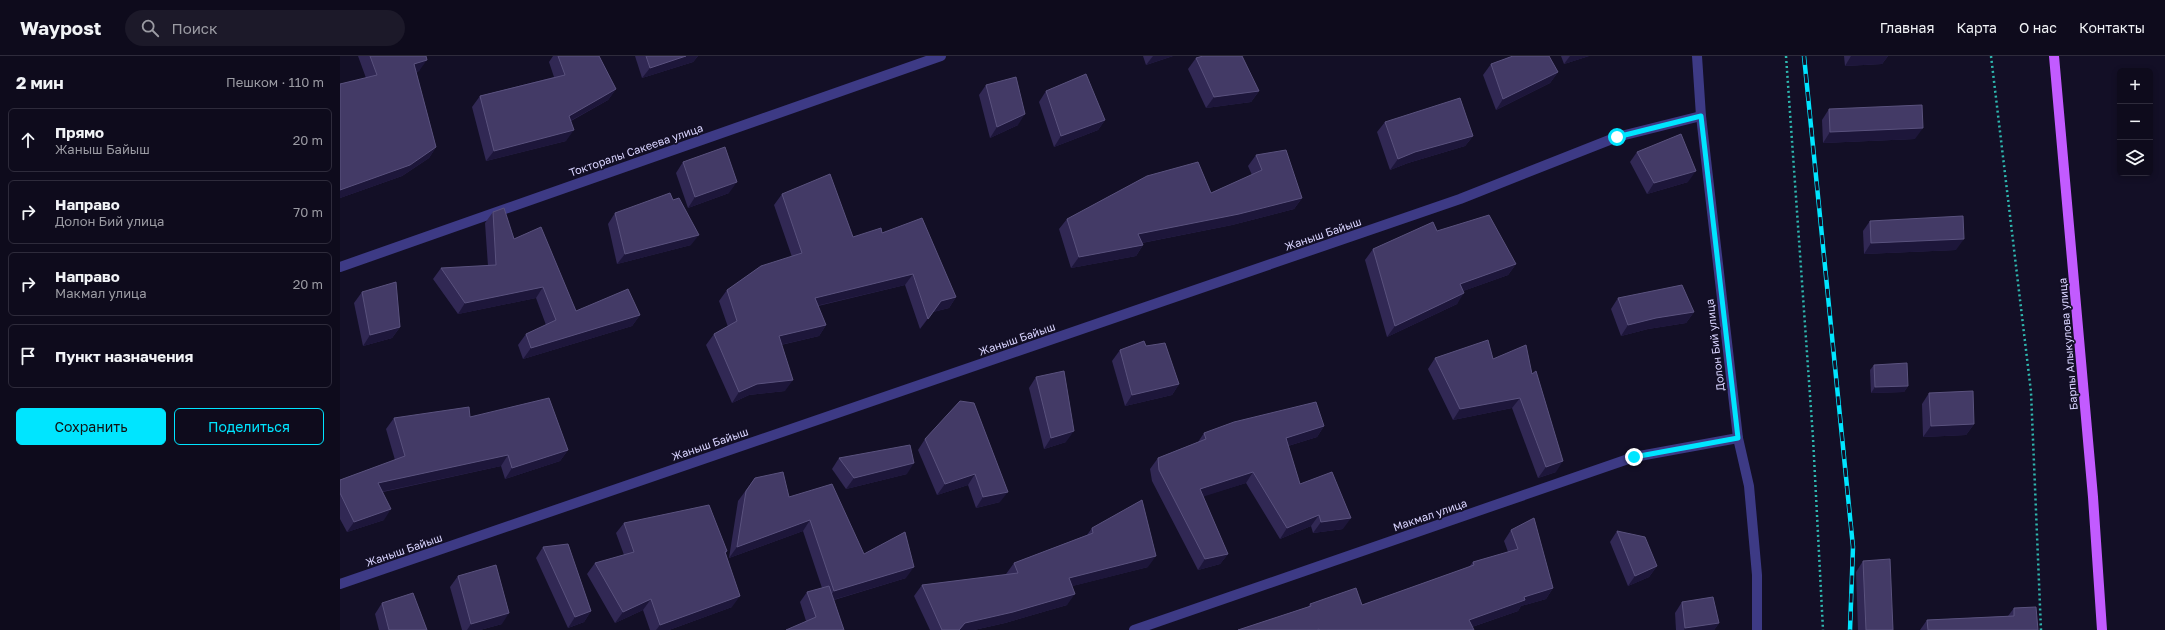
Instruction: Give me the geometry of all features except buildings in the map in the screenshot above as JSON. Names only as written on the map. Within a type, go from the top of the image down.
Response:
[{"type":"main road","name":"Барпы Алыкулова улица","points":[[2054,56],[2093,498],[2102,630]]},
{"type":"street","name":"Токторалы Сакеева улица","points":[[340,266],[941,56]]},
{"type":"street","name":"Долон Бий улица","points":[[1697,56],[1701,116],[1738,438],[1749,486],[1757,575],[1757,630]]},
{"type":"street","name":"Жаныш Байыш","points":[[340,584],[1460,199],[1617,137],[1701,116]]},
{"type":"street","name":"Макмал улица","points":[[1134,630],[1634,457],[1738,438]]},
{"type":"path","points":[[1786,56],[1812,430],[1823,630]]},
{"type":"path","points":[[1991,56],[2031,392],[2041,630]]},
{"type":"railway","points":[[1804,56],[1853,547],[1850,630]]},
{"type":"route","points":[[1617,137],[1701,116],[1738,438],[1634,457]]}]
